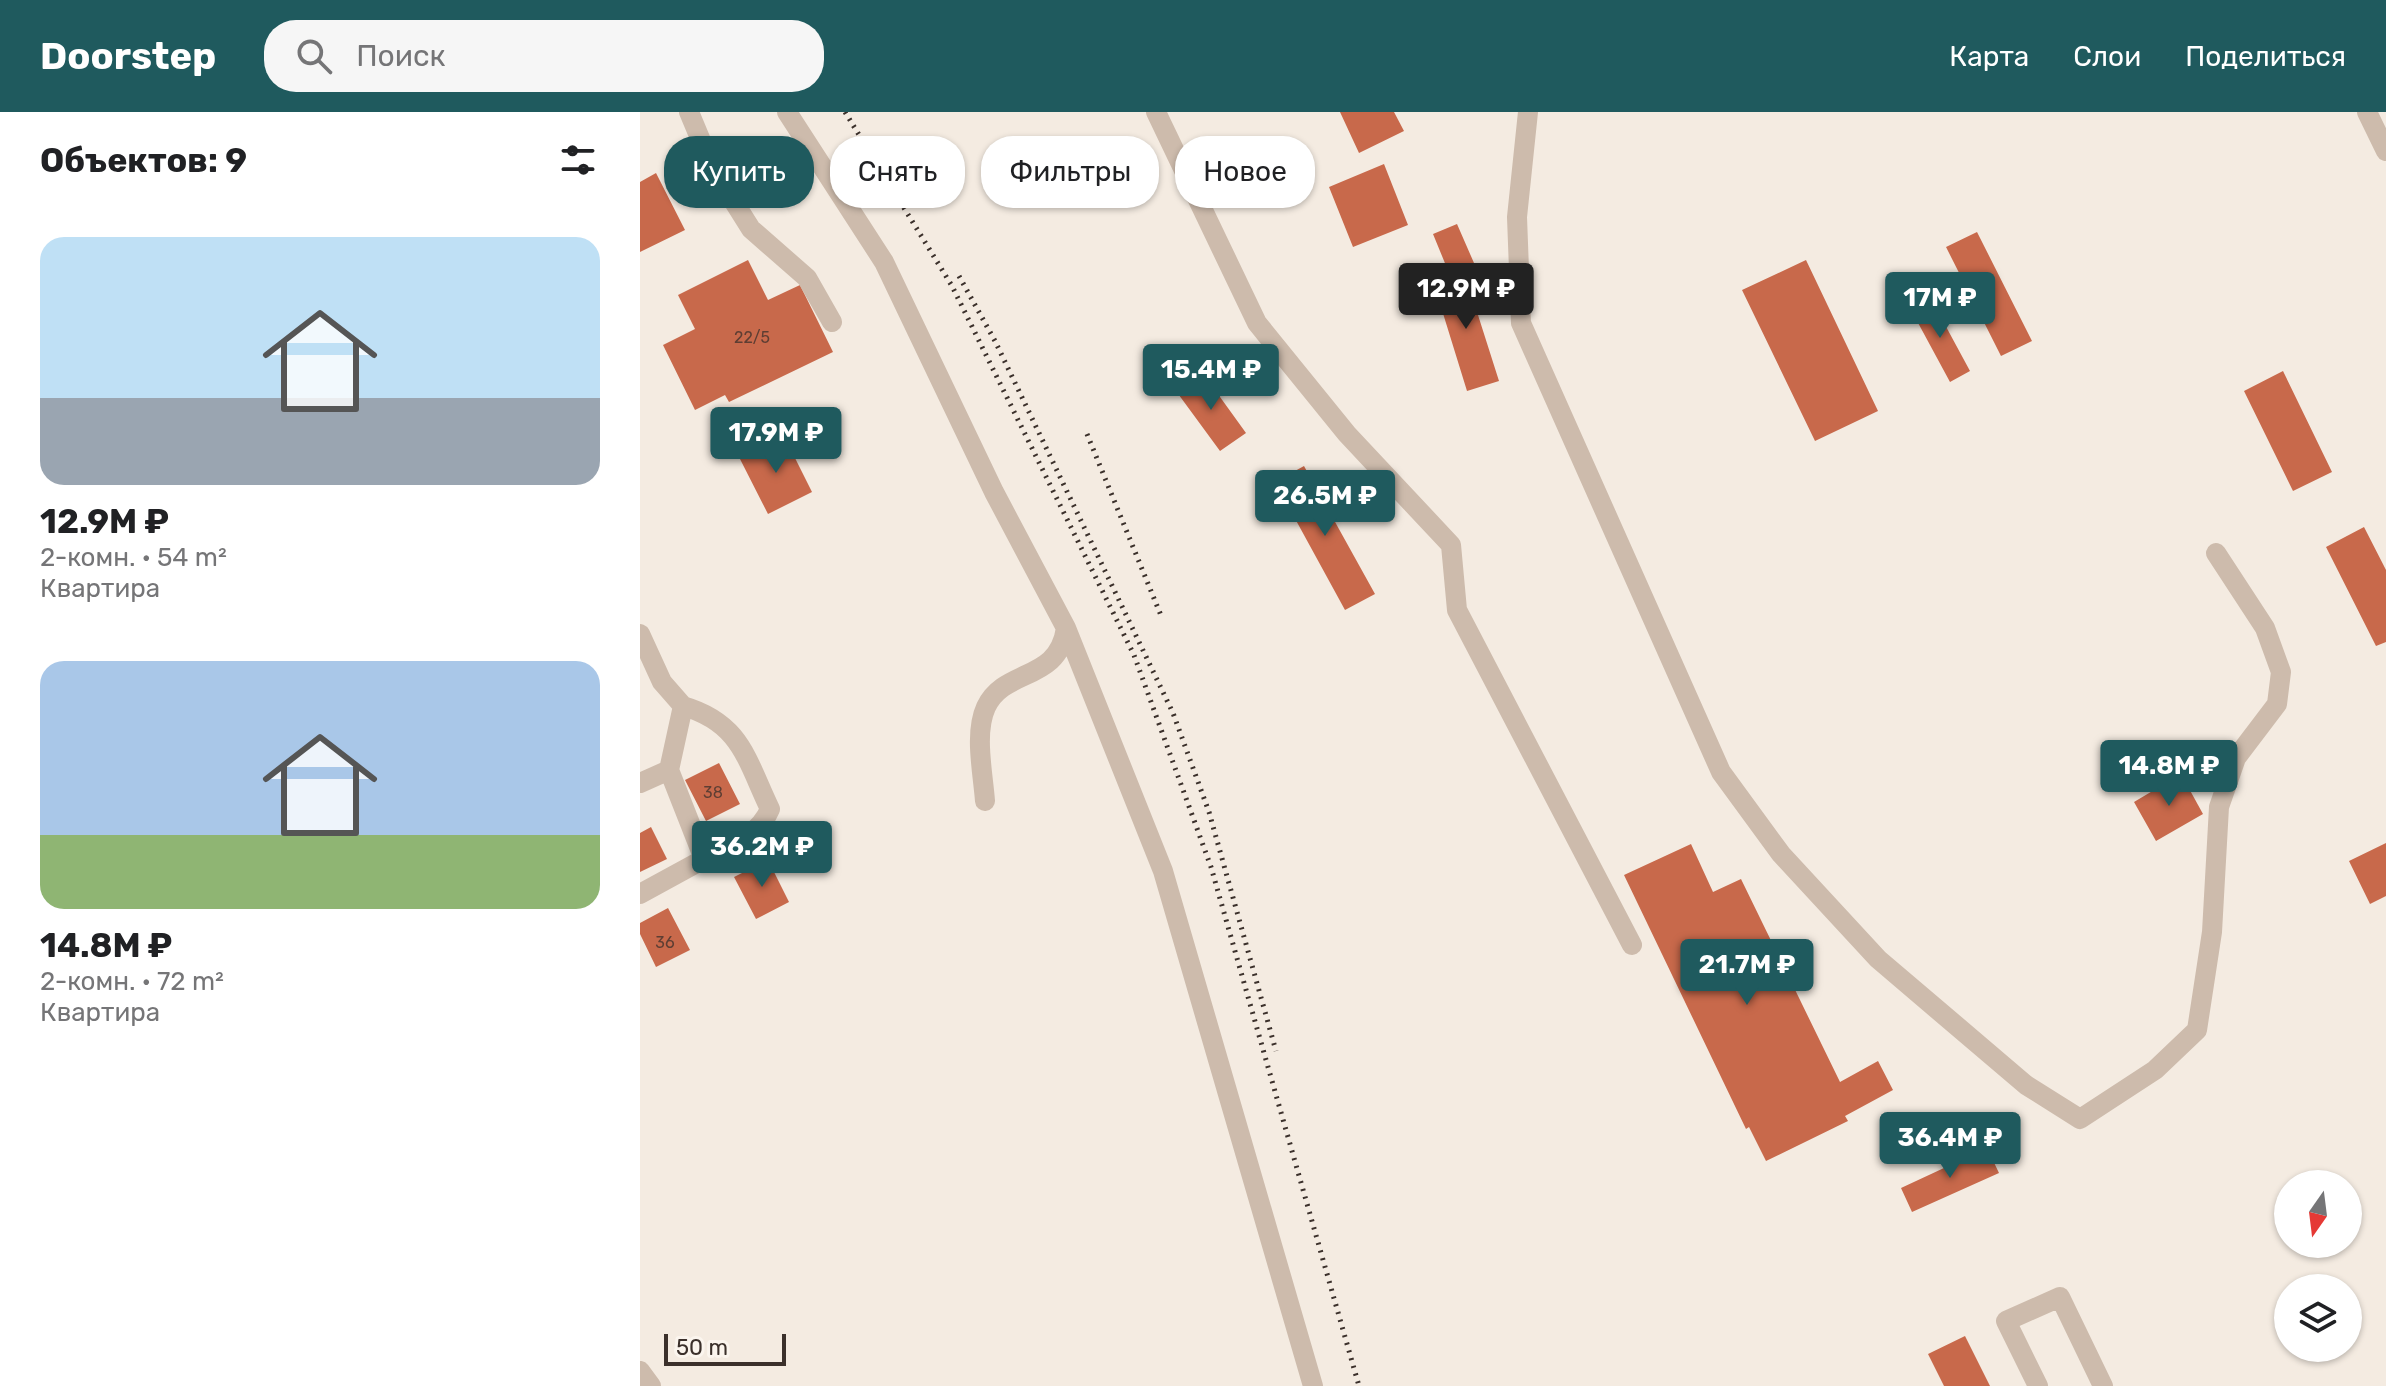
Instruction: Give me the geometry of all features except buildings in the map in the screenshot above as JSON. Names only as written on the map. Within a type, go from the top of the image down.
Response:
[{"type":"street","points":[[689,112],[712,167],[751,229],[807,278],[832,322]]},
{"type":"street","points":[[787,112],[884,262],[994,492],[1066,628],[1163,871],[1313,1386]]},
{"type":"street","points":[[1156,112],[1257,323],[1347,434],[1451,545],[1457,610],[1632,945]]},
{"type":"street","points":[[1528,112],[1517,217],[1521,323],[1721,772],[1781,854],[1878,959],[2026,1085],[2080,1119],[2155,1070],[2197,1030],[2212,932],[2219,807],[2236,758],[2277,704],[2281,672],[2265,628],[2216,553]]},
{"type":"street","points":[[2367,112],[2386,151]]},
{"type":"street","points":[[985,801],[981,741],[985,709],[998,690],[1046,666],[1056,657],[1066,628]]},
{"type":"street","points":[[640,634],[662,682],[683,706],[724,724],[735,737],[770,809],[755,832],[640,894]]},
{"type":"street","points":[[683,706],[669,770],[704,859]]},
{"type":"street","points":[[640,783],[669,770]]},
{"type":"street","points":[[2038,1386],[2006,1321],[2060,1297],[2103,1386]]},
{"type":"street","points":[[640,1371],[651,1386]]},
{"type":"railway","points":[[845,112],[952,286],[1134,655],[1211,867],[1359,1386]]},
{"type":"railway","points":[[959,276],[995,341],[1173,713],[1209,812],[1276,1051]]},
{"type":"railway","points":[[1087,434],[1162,618]]}]
